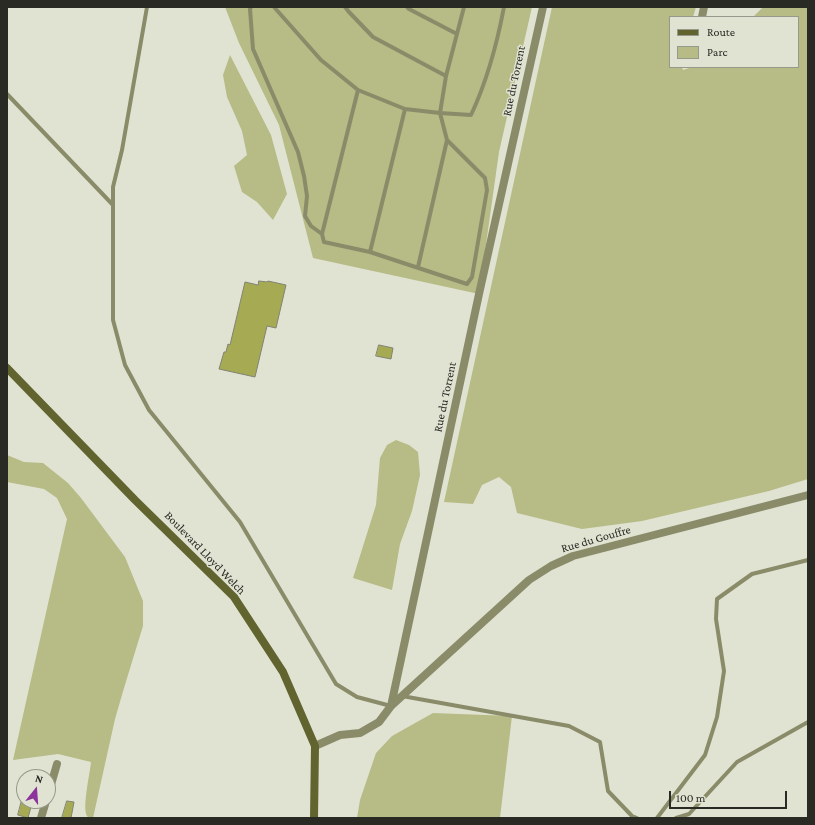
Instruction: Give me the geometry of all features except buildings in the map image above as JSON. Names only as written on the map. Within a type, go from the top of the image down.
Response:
[{"type":"main road","name":"Boulevard Lloyd Welch","points":[[7,368],[141,505],[234,597],[284,672],[315,746],[314,818]]},
{"type":"street","name":"Rue du Torrent","points":[[315,746],[340,735],[360,733],[379,722],[391,706],[542,7]]},
{"type":"street","name":"Rue du Gouffre","points":[[391,706],[529,580],[551,566],[573,556],[808,495]]},
{"type":"street","points":[[56,769],[57,764]]},
{"type":"lane","points":[[147,7],[122,150],[113,187],[113,320],[126,365],[149,410],[240,522],[336,684],[357,697],[391,706]]},
{"type":"lane","points":[[251,7],[253,49],[298,152],[308,196],[305,216],[311,226],[322,234]]},
{"type":"lane","points":[[274,7],[320,60],[358,90],[404,109],[471,115],[479,99],[498,38],[504,7]]},
{"type":"lane","points":[[345,7],[373,38],[446,76]]},
{"type":"lane","points":[[407,7],[457,34]]},
{"type":"lane","points":[[418,268],[447,140],[440,113],[446,76],[464,7]]},
{"type":"lane","points":[[358,90],[322,234],[324,242],[370,252],[467,284],[472,277],[487,190],[485,178],[447,140]]},
{"type":"lane","points":[[7,94],[113,206]]},
{"type":"lane","points":[[370,252],[404,109]]},
{"type":"lane","points":[[657,818],[705,755],[717,717],[724,671],[716,619],[717,599],[752,574],[808,560]]},
{"type":"lane","points":[[402,696],[569,726],[600,742],[608,791],[632,816],[637,818]]},
{"type":"lane","points":[[676,818],[689,814],[737,762],[808,722]]},
{"type":"green space","points":[[225,7],[532,7],[499,152],[479,294],[313,258],[279,125],[239,43]]},
{"type":"green space","points":[[552,7],[696,7],[693,16],[669,16],[669,68],[682,68],[683,70],[689,68],[799,68],[799,16],[754,16],[763,7],[808,7],[808,479],[769,491],[642,521],[582,529],[517,513],[511,487],[499,477],[482,485],[473,504],[444,502]]},
{"type":"green space","points":[[230,55],[271,135],[287,194],[273,220],[257,202],[242,192],[234,166],[247,155],[242,131],[227,97],[223,75]]},
{"type":"green space","points":[[396,440],[409,445],[418,452],[420,475],[412,511],[400,544],[392,590],[353,578],[376,505],[380,458],[387,445]]},
{"type":"green space","points":[[7,455],[24,462],[43,463],[68,483],[125,557],[143,601],[143,626],[115,719],[93,818],[89,818],[87,816],[85,806],[91,762],[58,754],[13,760],[67,519],[57,498],[44,489],[7,482]]},
{"type":"green space","points":[[433,713],[512,716],[500,818],[357,818],[360,800],[376,753],[392,736]]}]
